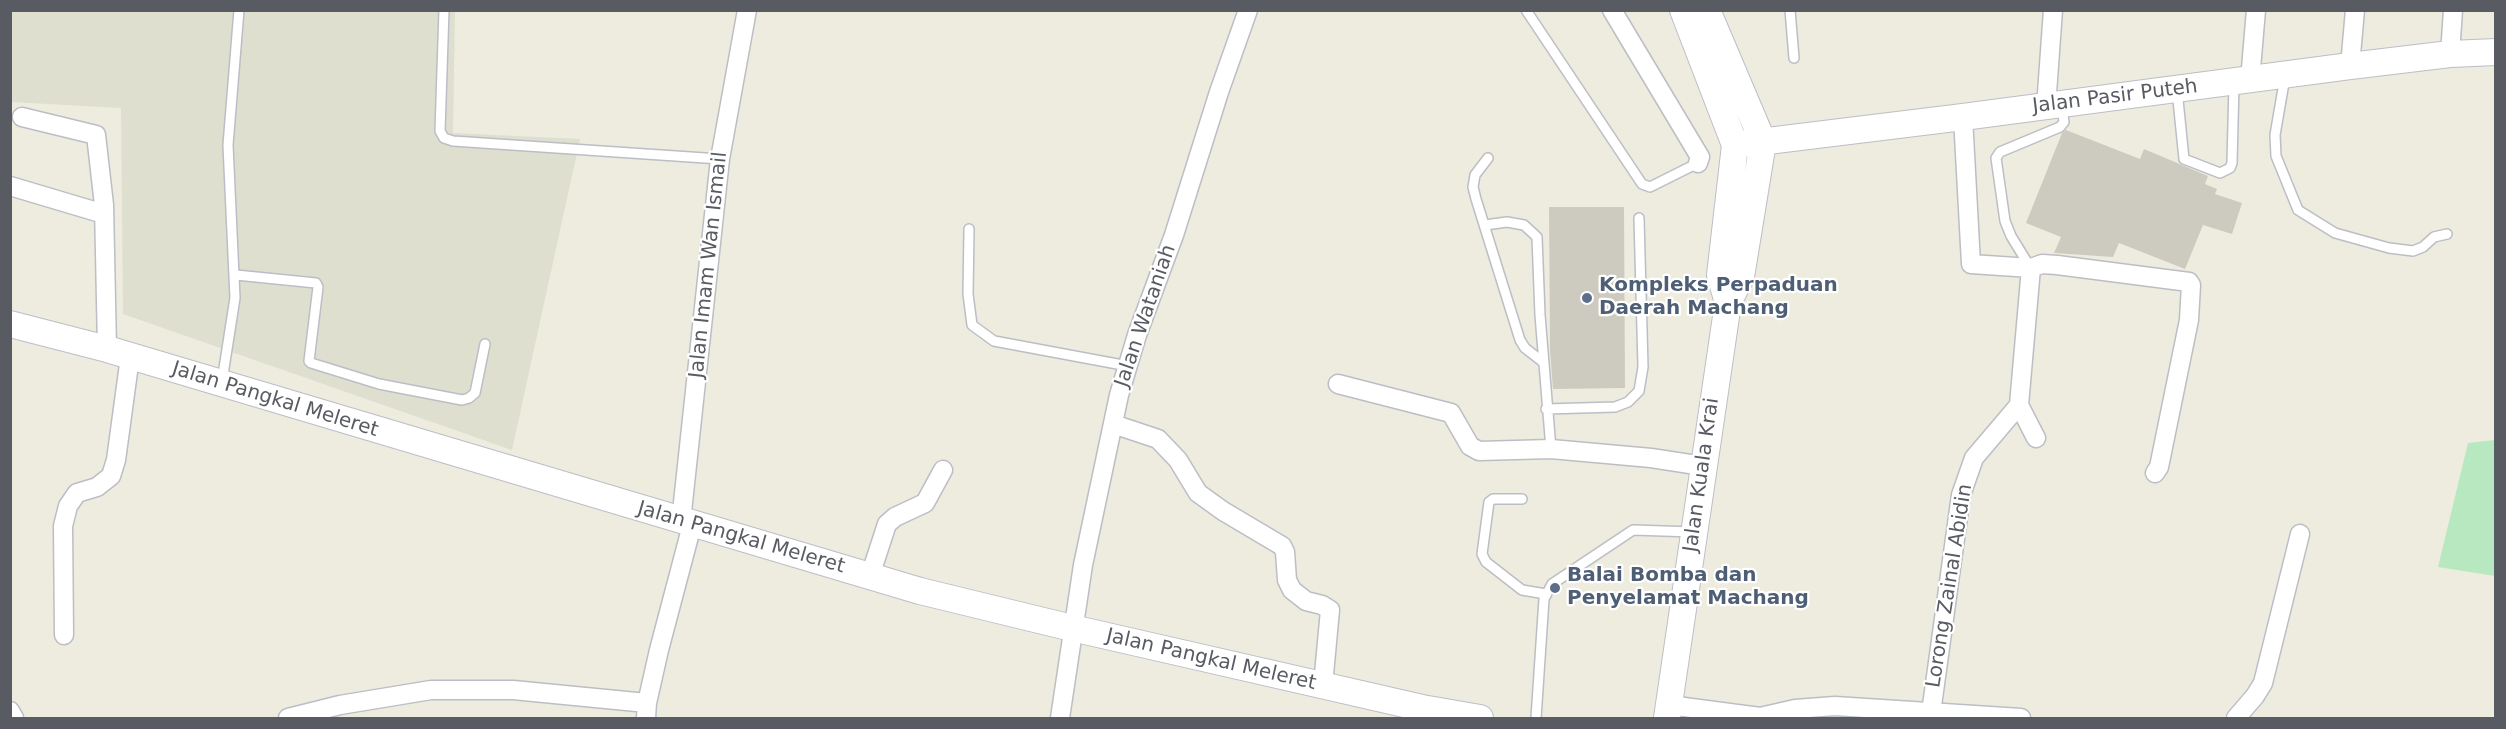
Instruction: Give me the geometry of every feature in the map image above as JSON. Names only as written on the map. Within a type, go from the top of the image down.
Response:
[{"type":"main road","points":[[1683,10],[1735,145]]},
{"type":"main road","points":[[1707,10],[1763,142]]},
{"type":"main road","name":"Jalan Pasir Puteh","points":[[1735,145],[2350,66],[2450,54],[2496,52]]},
{"type":"main road","name":"Jalan Kuala Krai","points":[[1668,712],[1728,303],[1741,277],[1763,142]]},
{"type":"main road","name":"Jalan Kuala Krai","points":[[1728,303],[1720,275],[1735,145]]},
{"type":"main road","name":"Jalan Pangkal Meleret","points":[[10,324],[118,353],[870,576],[1072,628],[1422,708],[1480,718]]},
{"type":"street","name":"Jalan Imam Wan Ismail","points":[[647,711],[658,650],[687,523],[720,159],[747,10]]},
{"type":"street","name":"Jalan Wataniah","points":[[1060,718],[1083,565],[1113,424],[1128,366],[1248,10]]},
{"type":"street","points":[[1612,10],[1700,157],[1698,163]]},
{"type":"street","points":[[2054,10],[2054,105]]},
{"type":"street","points":[[2242,81],[2256,10]]},
{"type":"street","points":[[2350,66],[2355,10]]},
{"type":"street","points":[[2450,54],[2452,10]]},
{"type":"street","points":[[22,117],[96,135],[118,353],[116,460],[111,476],[97,487],[77,493],[68,506],[63,526],[64,635]]},
{"type":"street","points":[[1963,117],[1971,264],[2031,268],[2039,264],[2057,265],[2189,282],[2192,285],[2189,320],[2159,467],[2155,473]]},
{"type":"street","points":[[10,186],[104,214]]},
{"type":"street","points":[[2031,268],[2019,405],[2036,438]]},
{"type":"street","points":[[1338,384],[1451,413],[1470,446],[1475,450],[1551,449],[1652,458],[1703,466]]},
{"type":"street","name":"Lorong Zainal Abidin","points":[[1931,713],[1959,504],[1971,463],[2019,405]]},
{"type":"street","points":[[1113,424],[1158,439],[1178,460],[1198,493],[1282,546],[1285,552],[1287,580],[1292,590],[1306,601],[1322,605],[1330,610],[1323,686]]},
{"type":"street","points":[[870,576],[887,524],[926,503],[944,470]]},
{"type":"street","points":[[2236,718],[2255,696],[2263,682],[2300,534]]},
{"type":"street","points":[[288,718],[340,705],[431,690],[513,690],[647,711]]},
{"type":"street","points":[[1668,712],[1760,717],[1795,709],[1835,706],[2016,718]]},
{"type":"street","points":[[10,711],[14,718]]},
{"type":"lane","points":[[222,384],[234,306],[236,275],[228,145],[239,10]]},
{"type":"lane","points":[[444,10],[440,131],[444,138],[453,141],[720,159]]},
{"type":"lane","points":[[1526,10],[1642,184],[1650,187],[1698,163]]},
{"type":"lane","points":[[1790,10],[1794,58]]},
{"type":"lane","points":[[2285,75],[2275,135],[2276,156],[2298,210],[2335,233],[2389,248],[2413,251],[2423,247],[2434,237],[2447,234]]},
{"type":"lane","points":[[2177,90],[2184,159],[2220,172],[2230,168],[2232,163],[2242,81]]},
{"type":"lane","points":[[2031,268],[2011,236],[2005,221],[1996,158],[2000,152],[2060,127],[2064,122],[2054,105]]},
{"type":"lane","points":[[1488,158],[1476,176],[1473,187],[1520,340],[1525,348],[1543,362]]},
{"type":"lane","points":[[1546,409],[1615,407],[1628,402],[1639,391],[1643,367],[1639,218]]},
{"type":"lane","points":[[1485,225],[1507,222],[1524,225],[1537,237],[1546,409],[1551,449]]},
{"type":"lane","points":[[969,230],[968,294],[972,325],[994,341],[1128,366]]},
{"type":"lane","points":[[236,275],[316,283],[318,287],[308,357],[310,362],[379,384],[462,400],[469,398],[475,393],[485,344]]},
{"type":"lane","points":[[1522,499],[1493,499],[1489,502],[1482,554],[1486,562],[1522,590],[1546,594]]},
{"type":"lane","points":[[1536,718],[1546,594],[1558,578],[1633,530],[1694,532]]},
{"type":"shaded area","points":[[10,11],[455,11],[453,133],[580,139],[512,450],[123,314],[121,108],[11,102]]},
{"type":"green space","points":[[2495,440],[2495,576],[2438,567],[2468,443]]},
{"type":"building","points":[[2066,130],[2140,159],[2144,149],[2208,176],[2205,184],[2217,189],[2215,194],[2242,203],[2232,234],[2203,225],[2185,269],[2119,243],[2113,257],[2054,253],[2061,237],[2026,223],[2062,133]]},
{"type":"building","name":"Kompleks Perpaduan Daerah Machang","points":[[1549,207],[1624,207],[1625,388],[1553,389],[1550,350]]},
{"type":"place","name":"Kompleks Perpaduan Daerah Machang","points":[[1587,298]]},
{"type":"place","name":"Balai Bomba dan Penyelamat Machang","points":[[1555,588]]}]
